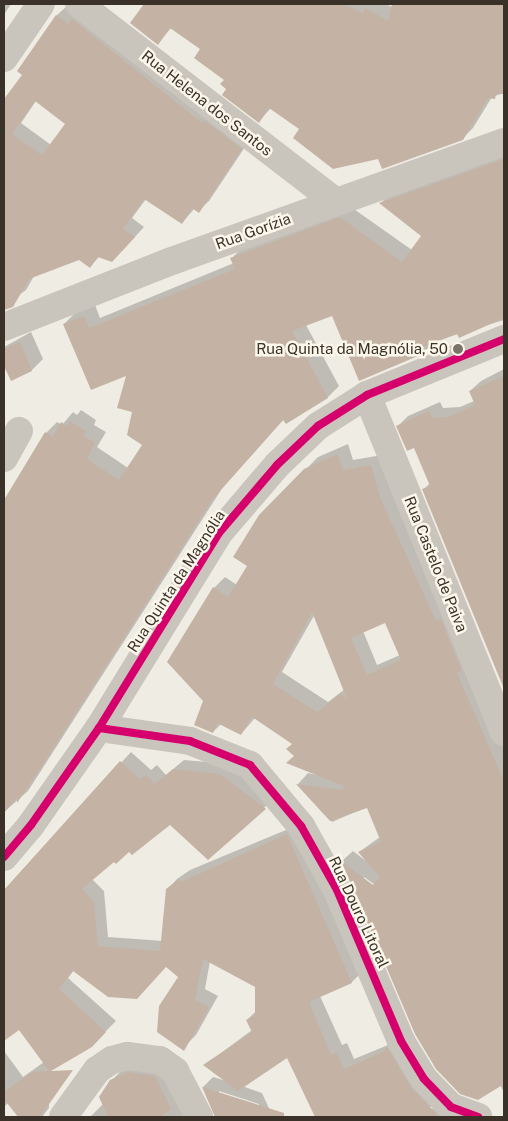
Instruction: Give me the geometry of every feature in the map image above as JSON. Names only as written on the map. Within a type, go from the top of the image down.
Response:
[{"type":"street","points":[[4,58],[41,4]]},
{"type":"street","name":"Rua Helena dos Santos","points":[[78,4],[335,201]]},
{"type":"street","name":"Rua Gorízia","points":[[4,327],[335,201],[504,142]]},
{"type":"street","name":"Rua Quinta da Magnólia","points":[[4,857],[32,825],[99,728],[219,533],[253,491],[318,426],[368,395],[504,339]]},
{"type":"street","name":"Rua Castelo de Paiva","points":[[368,395],[504,732]]},
{"type":"street","points":[[4,458],[18,431]]},
{"type":"street","name":"Rua Douro Litoral","points":[[99,728],[190,741],[250,765],[301,826],[333,882],[401,1041],[424,1079],[451,1107],[478,1117]]},
{"type":"street","points":[[63,1117],[97,1070],[127,1056],[160,1060],[175,1071],[199,1117]]},
{"type":"building","points":[[144,4],[343,4],[363,13],[365,8],[388,21],[392,4],[504,4],[504,94],[496,94],[495,99],[488,98],[463,140],[382,169],[378,159],[333,169],[293,138],[299,129],[269,108],[259,123],[222,95],[226,89],[220,84],[224,80],[194,58],[200,49],[170,28],[158,45],[130,23]]},
{"type":"building","points":[[56,15],[68,24],[72,19],[202,123],[204,120],[242,149],[199,213],[192,208],[182,224],[144,199],[123,229],[135,237],[112,262],[98,257],[90,268],[79,260],[29,279],[13,307],[4,310],[4,99],[22,75],[17,71]],"holes":[[[35,101],[65,124],[42,155],[12,134]]]},
{"type":"building","points":[[504,159],[504,318],[459,338],[457,334],[423,347],[425,353],[359,381],[332,316],[292,331],[328,398],[286,424],[283,420],[212,500],[40,769],[17,803],[17,798],[4,813],[4,500],[45,432],[53,437],[61,422],[67,426],[69,421],[86,431],[84,436],[95,443],[87,459],[119,480],[142,445],[127,435],[132,412],[117,408],[126,376],[91,390],[63,324],[84,316],[89,328],[235,269],[230,258],[340,217],[402,262],[421,236],[379,203]]},
{"type":"building","points":[[20,342],[32,371],[11,381],[4,366],[4,349]]},
{"type":"building","points":[[504,376],[504,689],[422,489],[430,486],[414,448],[407,451],[396,426],[429,411],[432,418],[448,417],[475,405],[469,391]]},
{"type":"building","points":[[337,454],[343,470],[371,465],[380,497],[436,621],[441,619],[462,671],[457,673],[504,781],[504,1084],[478,1100],[460,1094],[436,1069],[415,1034],[341,861],[373,885],[380,877],[358,852],[381,842],[367,808],[330,821],[296,784],[342,790],[344,786],[286,763],[294,756],[286,749],[292,744],[252,717],[241,735],[217,723],[213,733],[194,725],[203,701],[167,662],[213,587],[228,597],[247,566],[233,557],[259,515],[304,469]],"holes":[[[312,612],[347,699],[340,694],[317,712],[273,684]],[[385,623],[401,660],[367,675],[351,638]]]},
{"type":"building","points":[[120,761],[140,779],[146,775],[155,784],[173,769],[220,774],[266,809],[208,860],[170,825],[132,855],[129,852],[116,864],[114,862],[82,889],[94,902],[98,946],[160,951],[166,889],[179,879],[181,882],[287,834],[352,983],[309,1002],[331,1055],[336,1052],[344,1069],[383,1052],[387,1047],[411,1087],[439,1117],[315,1117],[287,1058],[238,1091],[203,1065],[252,1032],[246,1020],[255,1015],[255,987],[203,959],[195,1000],[209,1007],[184,1051],[157,1032],[159,1006],[178,977],[166,967],[137,999],[108,997],[73,971],[59,989],[106,1032],[92,1047],[51,1071],[73,1070],[40,1117],[18,1117],[4,1099],[4,1092],[32,1072],[49,1071],[19,1030],[4,1041],[4,890]]},
{"type":"building","points":[[128,1072],[155,1076],[171,1109],[160,1117],[108,1117],[99,1097],[110,1080]]},
{"type":"building","points":[[202,1087],[284,1113],[284,1117],[215,1117]]},
{"type":"cycle path","points":[[4,857],[31,825],[99,728],[219,533],[277,465],[318,426],[367,395],[504,339]]},
{"type":"cycle path","points":[[99,728],[190,741],[250,765],[301,826],[337,890],[401,1041],[424,1079],[451,1107],[478,1117]]},
{"type":"place","name":"Rua Quinta da Magnólia, 50","points":[[458,349]]}]
